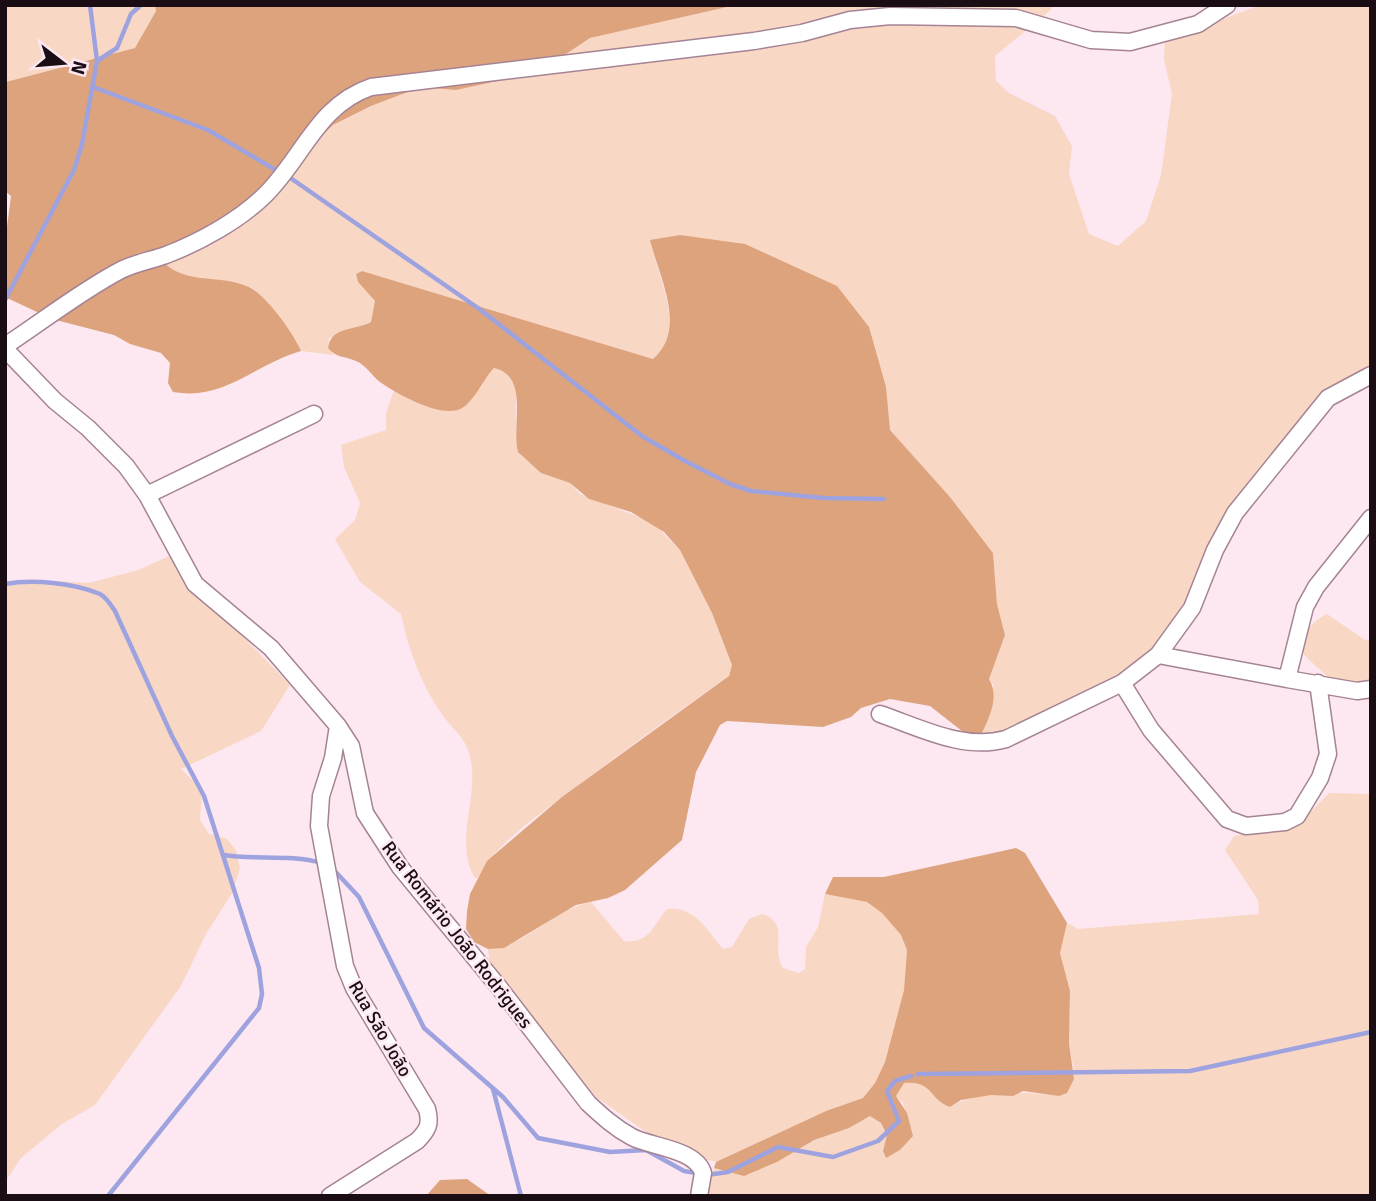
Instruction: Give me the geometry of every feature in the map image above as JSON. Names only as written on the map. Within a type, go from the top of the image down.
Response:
[{"type":"street","points":[[5,347],[122,270],[169,254],[226,224],[264,196],[331,110],[351,94],[372,87],[754,41],[802,33],[850,20],[890,16],[1016,18],[1091,40],[1129,42],[1198,24],[1227,5]]},
{"type":"street","name":"Rua Romário João Rodrigues","points":[[5,347],[55,401],[107,446],[147,495],[195,584],[271,648],[338,726],[351,746],[366,813],[400,867],[498,986],[588,1103],[605,1120],[634,1138],[699,1164],[703,1173],[699,1196]]},
{"type":"street","points":[[880,714],[954,740],[989,744],[1006,739],[1122,683],[1158,655],[1192,608],[1215,551],[1235,513],[1328,398],[1371,375]]},
{"type":"street","points":[[147,495],[314,414]]},
{"type":"street","points":[[1287,679],[1305,607],[1316,587],[1371,518]]},
{"type":"street","points":[[1158,655],[1357,691],[1371,689]]},
{"type":"street","points":[[1122,683],[1151,730],[1210,799],[1232,823],[1246,826],[1291,820],[1303,811],[1321,778],[1328,754],[1318,683]]},
{"type":"street","name":"Rua São João","points":[[330,1196],[416,1141],[426,1132],[430,1121],[427,1109],[354,988],[345,966],[319,825],[321,796],[333,758],[338,726]]},
{"type":"shaded area","points":[[5,5],[155,5],[156,11],[136,48],[6,82],[5,92]]},
{"type":"shaded area","points":[[155,5],[736,5],[590,38],[539,72],[456,90],[421,87],[371,106],[333,125],[241,214],[159,256],[168,266],[189,276],[249,287],[264,298],[279,316],[301,351],[224,386],[192,393],[173,392],[168,383],[170,363],[161,353],[130,344],[114,335],[52,319],[5,297],[5,242],[11,196],[5,191],[6,82],[135,48],[156,11]]},
{"type":"shaded area","points":[[736,5],[1051,5],[1051,10],[995,56],[996,81],[1009,93],[1055,116],[1072,146],[1069,174],[1089,234],[1118,246],[1146,221],[1161,175],[1172,94],[1164,59],[1165,40],[1261,5],[1371,5],[1371,364],[1321,397],[1230,514],[1178,623],[1131,672],[1013,733],[976,739],[994,686],[989,679],[1005,635],[997,604],[993,553],[950,497],[890,430],[651,240],[670,318],[669,333],[663,347],[653,359],[362,271],[356,274],[358,282],[375,301],[371,322],[329,338],[328,348],[334,355],[301,351],[279,316],[256,291],[237,283],[178,272],[159,255],[307,149],[333,125],[371,106],[421,87],[539,72],[590,38]]},
{"type":"shaded area","points":[[680,235],[745,244],[837,286],[869,327],[886,387],[890,430],[950,497],[993,553],[997,604],[1005,635],[989,679],[994,693],[992,707],[981,735],[967,735],[930,706],[890,699],[861,708],[851,717],[823,727],[727,721],[720,725],[696,772],[682,840],[625,890],[608,898],[576,905],[504,948],[488,949],[474,942],[466,929],[470,894],[487,861],[562,797],[729,676],[732,665],[712,613],[680,550],[664,532],[631,512],[589,499],[570,483],[541,473],[518,452],[516,391],[505,373],[494,368],[465,406],[452,411],[441,410],[397,393],[380,382],[360,363],[337,355],[328,348],[338,332],[371,322],[375,301],[358,282],[356,274],[362,271],[653,359],[663,347],[669,333],[670,318],[664,286],[650,240]]},
{"type":"shaded area","points":[[494,368],[504,370],[516,384],[516,436],[541,473],[570,483],[580,494],[652,522],[680,550],[712,613],[732,665],[729,676],[522,828],[497,851],[478,878],[475,878],[466,849],[472,787],[468,750],[441,713],[421,678],[401,614],[360,582],[335,539],[355,520],[360,503],[344,467],[341,445],[386,430],[386,413],[394,390],[437,409],[476,390]]},
{"type":"shaded area","points":[[174,554],[199,591],[290,685],[261,731],[181,769],[202,789],[200,820],[209,834],[227,839],[236,850],[240,869],[232,893],[206,934],[181,986],[95,1105],[62,1124],[21,1158],[5,1182],[5,586],[53,581],[89,583],[138,570]]},
{"type":"shaded area","points":[[1327,614],[1365,640],[1371,640],[1371,701],[1346,694],[1304,655],[1303,642],[1308,630]]},
{"type":"shaded area","points":[[1329,793],[1371,794],[1371,1196],[706,1196],[714,1168],[742,1171],[767,1164],[815,1139],[870,1116],[881,1123],[887,1135],[883,1151],[886,1157],[900,1150],[912,1136],[903,1103],[896,1096],[903,1083],[913,1083],[926,1088],[950,1107],[988,1095],[1034,1093],[1059,1096],[1074,1071],[1069,1043],[1070,991],[1060,953],[1067,923],[1078,929],[1259,914],[1258,900],[1225,850],[1234,836],[1297,826]]},
{"type":"shaded area","points":[[1016,848],[1025,853],[1067,923],[1060,953],[1070,991],[1069,1043],[1074,1079],[1067,1093],[1059,1096],[1023,1091],[1013,1096],[991,1095],[961,1100],[950,1107],[921,1085],[904,1083],[896,1096],[907,1113],[913,1136],[900,1150],[886,1158],[883,1151],[887,1135],[881,1123],[870,1116],[849,1128],[814,1140],[777,1162],[744,1176],[714,1168],[716,1162],[826,1111],[863,1098],[875,1083],[885,1062],[904,990],[907,950],[901,935],[882,913],[867,902],[825,894],[833,877],[884,877]]},
{"type":"shaded area","points":[[825,894],[867,902],[882,913],[901,935],[907,950],[904,990],[885,1062],[875,1083],[863,1098],[826,1111],[718,1162],[694,1158],[657,1140],[585,1089],[490,964],[488,949],[514,942],[564,912],[591,902],[624,941],[640,940],[667,909],[677,909],[700,921],[723,949],[732,947],[749,919],[762,914],[776,923],[778,952],[783,968],[799,973],[805,969],[806,947],[818,927]]},
{"type":"shaded area","points":[[467,1179],[491,1196],[426,1196],[440,1180]]},
{"type":"waterway","points":[[5,300],[74,170],[82,144],[97,61],[90,5]]},
{"type":"waterway","points":[[97,61],[117,48],[131,14],[141,5]]},
{"type":"waterway","points":[[93,87],[208,130],[279,172]]},
{"type":"waterway","points":[[289,177],[478,308],[642,436],[685,461],[730,484],[751,491],[823,498],[884,499]]},
{"type":"waterway","points":[[5,584],[41,582],[78,587],[102,595],[115,611],[172,736],[204,796],[259,968],[262,994],[259,1008],[108,1196]]},
{"type":"waterway","points":[[223,855],[322,863]]},
{"type":"waterway","points":[[332,868],[359,897],[424,1028],[503,1097],[538,1138],[610,1152],[646,1150],[684,1171],[696,1173]]},
{"type":"waterway","points":[[918,1074],[1190,1071],[1371,1032]]},
{"type":"waterway","points":[[707,1175],[728,1172],[778,1147],[833,1157],[878,1141],[899,1121],[887,1091],[895,1081],[911,1076]]},
{"type":"waterway","points":[[493,1089],[521,1196]]}]
